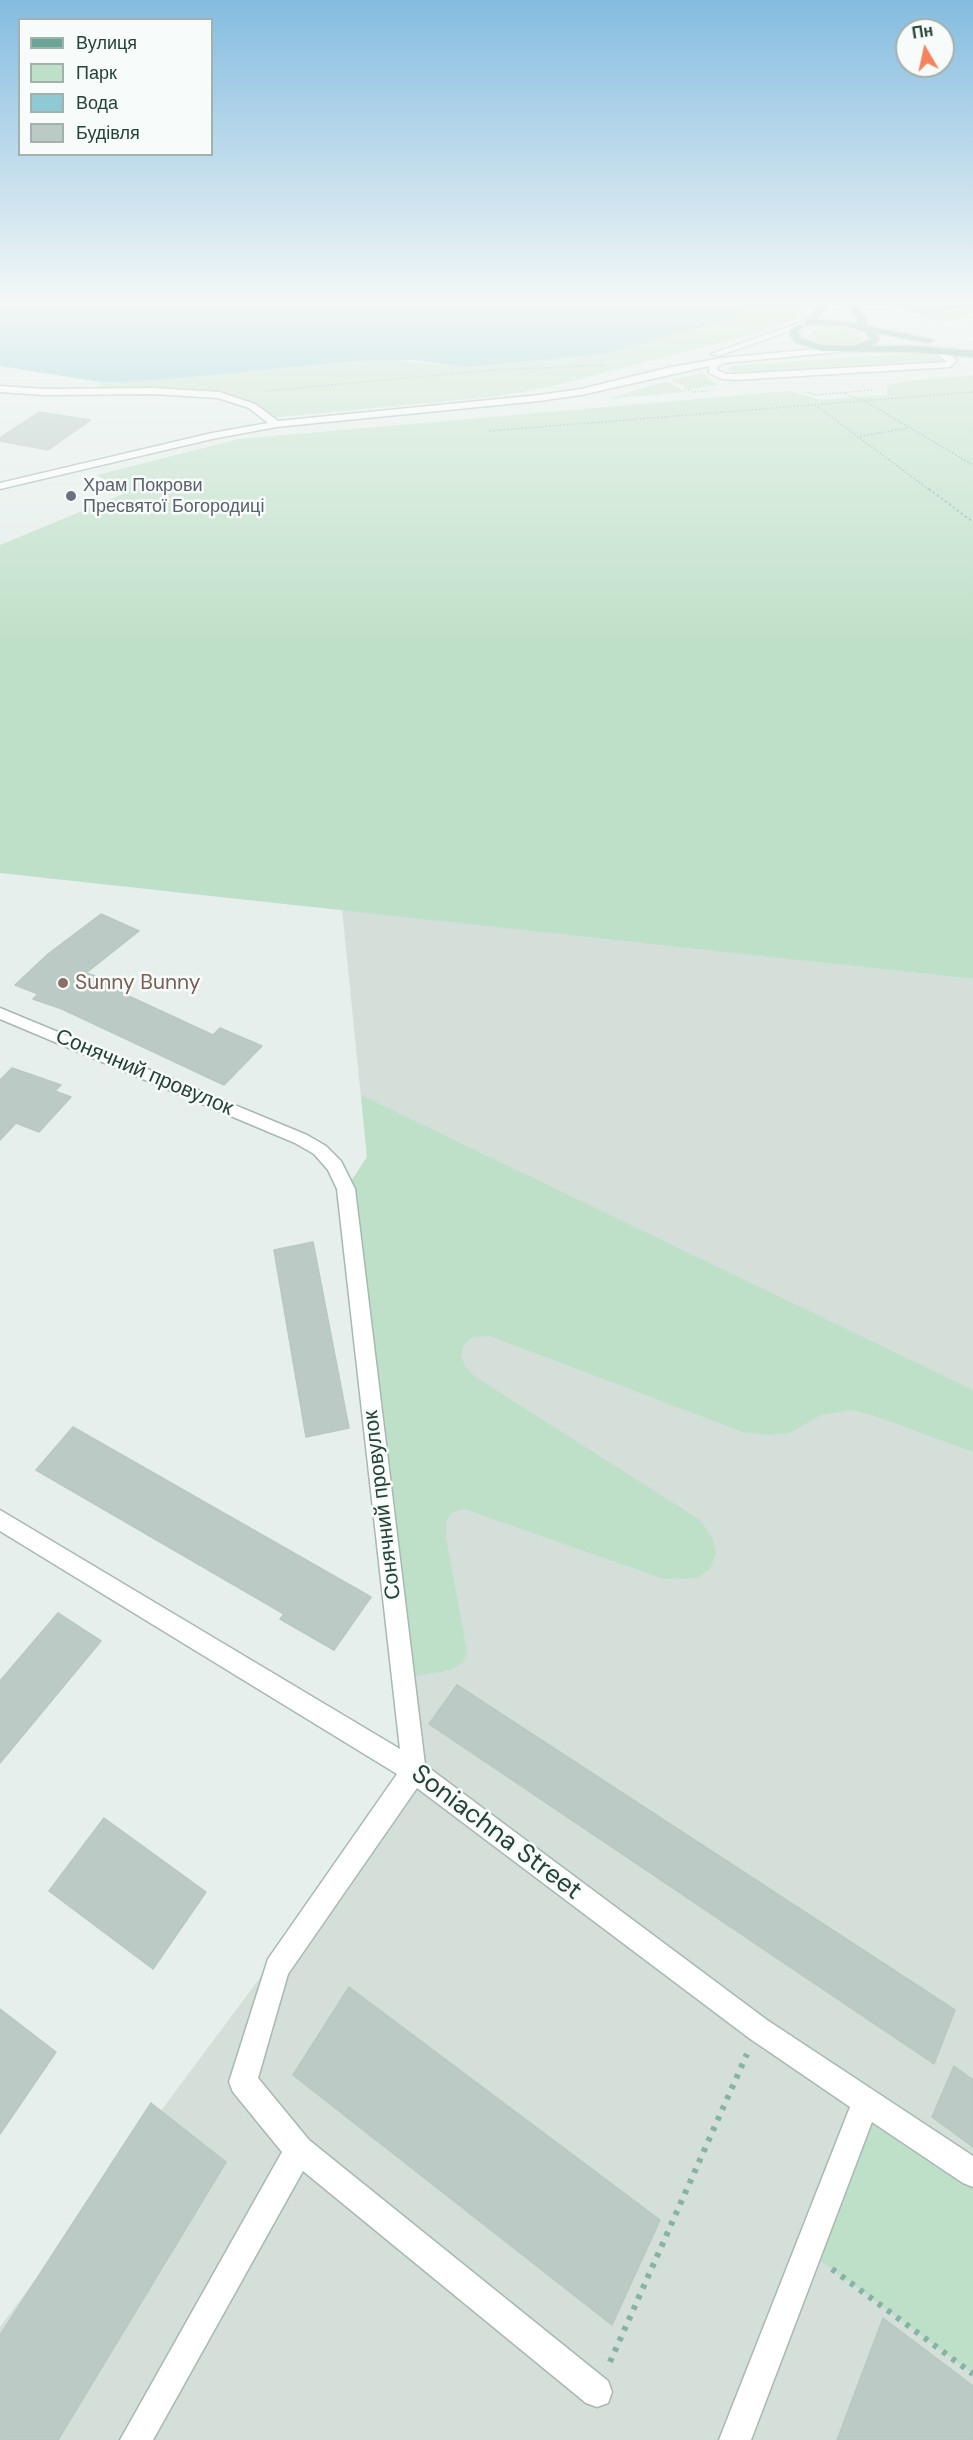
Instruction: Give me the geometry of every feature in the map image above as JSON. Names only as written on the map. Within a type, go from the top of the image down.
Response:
[{"type":"street","points":[[266,417],[276,424]]},
{"type":"street","points":[[0,486],[212,436],[276,424],[334,417]]},
{"type":"street","name":"Сонячний провулок","points":[[0,1013],[301,1139],[320,1150],[341,1176],[346,1189],[414,1771]]},
{"type":"street","name":"Soniachna Street","points":[[0,1520],[414,1771],[758,2029],[973,2173]]},
{"type":"street","points":[[414,1771],[277,1968],[243,2082],[299,2151],[597,2392]]},
{"type":"street","points":[[735,2440],[866,2102]]},
{"type":"street","points":[[136,2440],[299,2151]]},
{"type":"path","points":[[490,431],[666,417]]},
{"type":"path","points":[[830,417],[973,522]]},
{"type":"path","points":[[891,417],[973,465]]},
{"type":"path","points":[[856,437],[909,428]]},
{"type":"path","points":[[597,2392],[758,2029]]},
{"type":"path","points":[[809,2252],[973,2374]]},
{"type":"shaded area","points":[[342,909],[973,979],[973,2440],[0,2440],[0,2327],[414,1771],[346,1189],[367,1157]]},
{"type":"green space","points":[[493,417],[973,417],[973,979],[0,873],[0,545],[123,494],[97,475],[239,439]]},
{"type":"green space","points":[[361,1095],[973,1390],[973,1452],[872,1415],[851,1410],[821,1415],[790,1433],[768,1435],[743,1432],[490,1336],[473,1337],[464,1345],[461,1356],[465,1366],[474,1376],[700,1520],[712,1537],[716,1553],[710,1569],[697,1578],[664,1579],[464,1509],[451,1513],[446,1522],[446,1537],[467,1652],[463,1662],[451,1670],[403,1678],[346,1189],[367,1157]]},
{"type":"green space","points":[[866,2102],[973,2173],[973,2374],[809,2252]]},
{"type":"building","points":[[32,417],[71,417],[91,420],[48,450],[0,441],[0,438]]},
{"type":"building","points":[[101,914],[139,931],[86,973],[111,981],[107,986],[213,1035],[220,1028],[262,1046],[224,1085],[62,1009],[33,999],[38,994],[15,985],[48,954]]},
{"type":"building","points":[[12,1068],[61,1085],[55,1091],[71,1097],[39,1132],[16,1123],[0,1140],[0,1080]]},
{"type":"building","points":[[313,1242],[349,1428],[306,1437],[274,1250]]},
{"type":"building","points":[[73,1427],[371,1597],[334,1650],[280,1619],[284,1614],[36,1470]]},
{"type":"building","points":[[58,1613],[101,1641],[0,1763],[0,1681]]},
{"type":"building","points":[[457,1685],[955,2010],[934,2064],[429,1724]]},
{"type":"building","points":[[104,1818],[206,1892],[153,1969],[49,1891]]},
{"type":"building","points":[[349,1987],[660,2220],[612,2325],[293,2075]]},
{"type":"building","points":[[0,2009],[56,2052],[0,2134]]},
{"type":"building","points":[[954,2066],[973,2080],[973,2147],[932,2117]]},
{"type":"building","points":[[151,2103],[226,2162],[58,2440],[0,2440],[0,2335]]},
{"type":"building","points":[[883,2318],[973,2386],[973,2440],[837,2440]]},
{"type":"place","name":"Храм Покрови Пресвятої Богородиці","points":[[71,496]]},
{"type":"place","name":"Sunny Bunny","points":[[63,983]]}]
